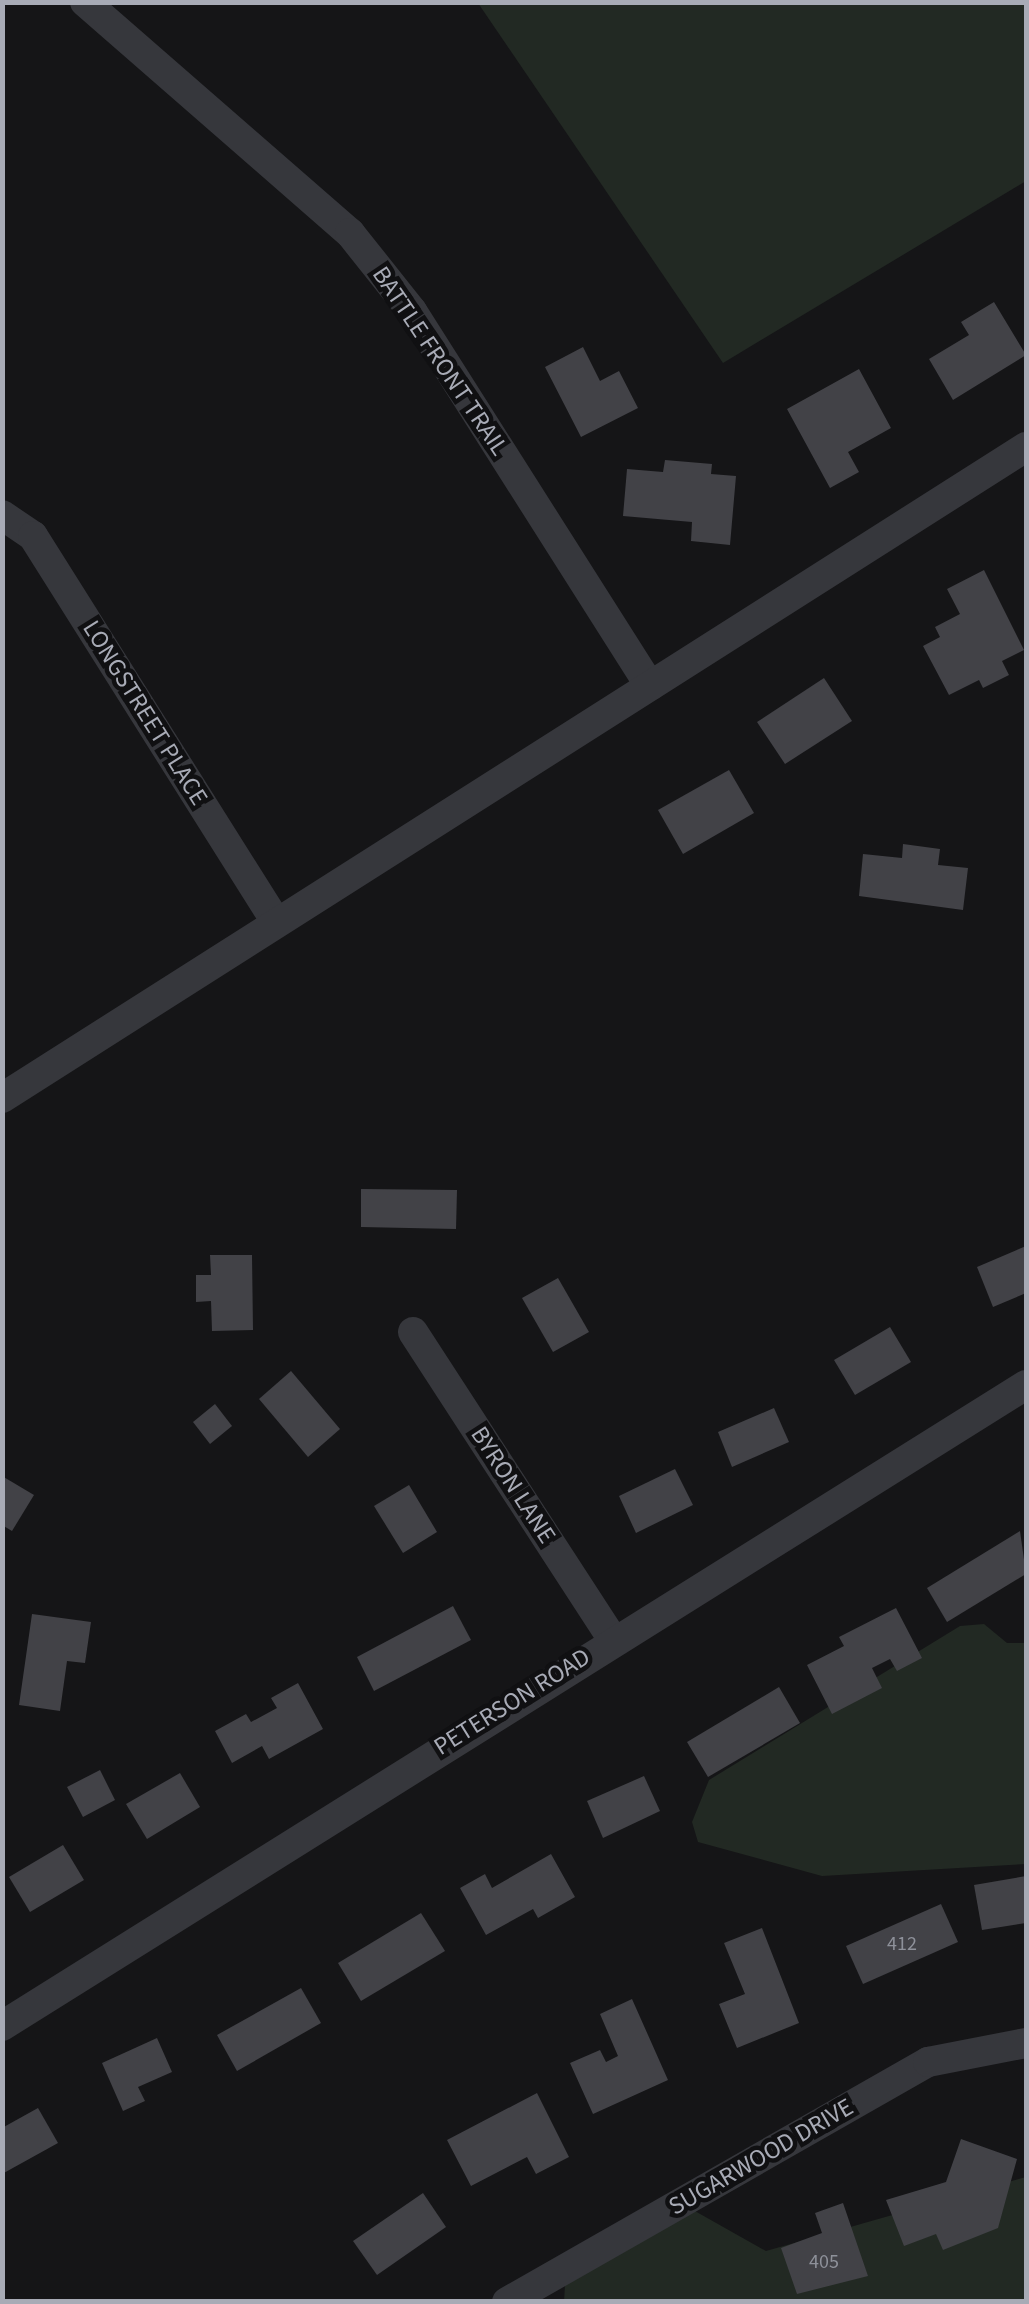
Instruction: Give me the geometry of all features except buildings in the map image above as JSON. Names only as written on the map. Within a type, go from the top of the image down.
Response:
[{"type":"street","name":"BATTLE FRONT TRAIL","points":[[85,2],[350,233],[412,311],[650,686]]},
{"type":"street","points":[[2,1098],[1026,448]]},
{"type":"street","name":"LONGSTREET PLACE","points":[[2,515],[33,536],[276,922]]},
{"type":"street","name":"BYRON LANE","points":[[414,1332],[612,1639]]},
{"type":"street","name":"PETERSON ROAD","points":[[2,2026],[612,1639],[1026,1385]]},
{"type":"street","name":"SUGARWOOD DRIVE","points":[[509,2301],[928,2062],[1026,2043]]},
{"type":"shaded area","points":[[478,3],[1026,3],[1026,181],[723,363]]},
{"type":"shaded area","points":[[984,1624],[1007,1643],[1026,1643],[1026,1864],[822,1876],[698,1842],[692,1822],[709,1780],[960,1626]]},
{"type":"shaded area","points":[[1026,2177],[1026,2301],[564,2302],[565,2285],[686,2206],[766,2251]]}]
